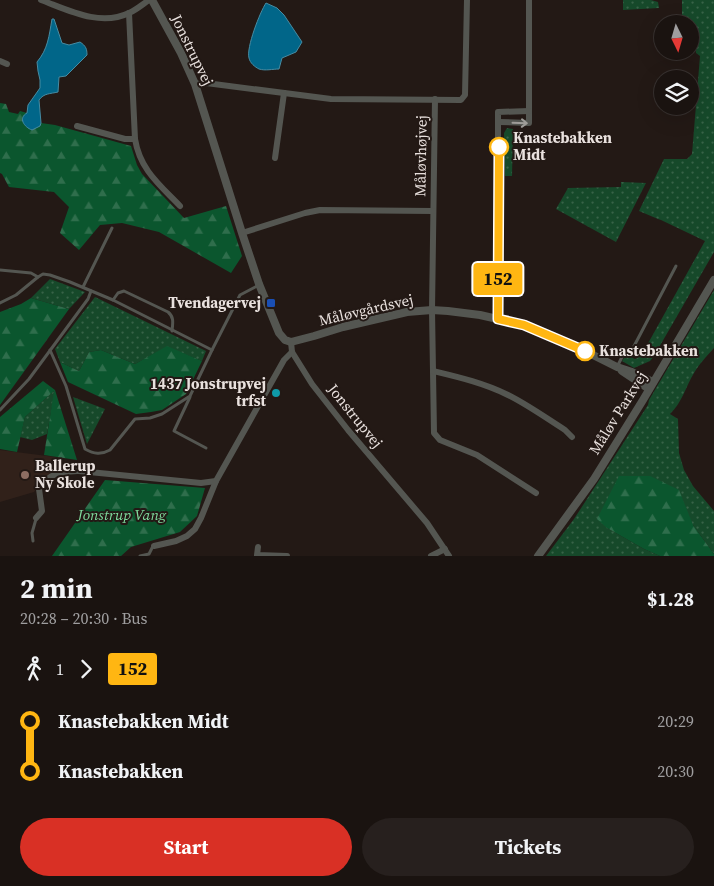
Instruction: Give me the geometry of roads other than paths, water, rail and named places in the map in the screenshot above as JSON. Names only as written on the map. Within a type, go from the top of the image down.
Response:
[{"type":"street","points":[[41,0],[86,16],[99,18],[109,18],[129,13],[151,0]]},
{"type":"street","name":"Jonstrupvej","points":[[151,0],[181,52],[195,84],[259,284],[279,333],[285,340],[291,342],[292,352],[312,384],[348,430],[427,523],[449,556]]},
{"type":"street","name":"Måløvhøjvej","points":[[467,0],[465,95],[461,100],[435,99],[432,310],[434,433],[440,440],[477,455],[536,493]]},
{"type":"street","points":[[499,122],[529,123],[530,0]]},
{"type":"street","points":[[129,13],[137,151],[147,171],[180,206]]},
{"type":"street","points":[[0,61],[8,64]]},
{"type":"street","points":[[195,84],[206,83],[331,99],[435,99]]},
{"type":"street","points":[[275,158],[284,93]]},
{"type":"street","points":[[498,319],[498,112],[529,111]]},
{"type":"street","points":[[77,126],[125,140],[135,140]]},
{"type":"street","points":[[242,233],[320,210],[433,211]]},
{"type":"street","name":"Måløv Parkvej","points":[[538,556],[594,478],[714,280]]},
{"type":"street","name":"Måløvgårdsvej","points":[[291,342],[375,319],[418,311],[448,311],[498,319],[543,332],[571,344],[617,367],[629,377],[651,386]]},
{"type":"street","points":[[154,546],[176,541],[187,536],[195,529],[216,481],[284,360],[292,352]]},
{"type":"street","points":[[433,371],[491,387],[509,395],[567,427],[572,437]]},
{"type":"street","points":[[36,518],[42,511],[38,489],[44,480],[52,475],[63,472],[79,471],[201,483],[216,481]]},
{"type":"street","points":[[258,547],[257,555],[286,556]]},
{"type":"street","points":[[431,556],[446,550]]},
{"type":"lane","points":[[83,287],[112,228]]},
{"type":"lane","points":[[617,367],[626,349],[632,350],[676,266]]},
{"type":"lane","points":[[0,270],[32,273],[38,277]]},
{"type":"lane","points":[[0,303],[16,295],[43,274],[50,275],[113,300],[212,350]]},
{"type":"lane","points":[[206,448],[174,431],[240,295],[259,284]]},
{"type":"lane","points":[[0,410],[29,379],[88,299],[91,291]]},
{"type":"lane","points":[[113,300],[118,293],[124,291],[168,312],[174,319],[172,330]]},
{"type":"lane","points":[[50,350],[66,386],[85,449],[90,452],[97,454],[110,450],[135,418],[150,418],[162,414],[190,396]]},
{"type":"lane","points":[[33,541],[32,533],[36,518]]},
{"type":"lane","points":[[140,556],[149,554],[154,546]]},
{"type":"water","points":[[266,3],[277,8],[284,15],[302,42],[296,52],[282,58],[279,69],[259,69],[250,62],[249,58],[251,39]]},
{"type":"water","points":[[52,19],[54,19],[62,43],[69,45],[80,42],[86,48],[87,55],[66,76],[59,77],[58,92],[45,95],[39,100],[41,123],[40,126],[32,130],[25,125],[23,117],[27,113],[28,105],[40,88],[37,62],[46,47]]},
{"type":"place","name":"Knastebakken Midt","points":[[499,147]]},
{"type":"place","name":"Tvendagervej","points":[[271,303]]},
{"type":"place","name":"Knastebakken","points":[[585,351]]},
{"type":"place","name":"1437 Jonstrupvej trfst","points":[[276,393]]},
{"type":"place","name":"Ballerup Ny Skole","points":[[25,475]]},
{"type":"park label","name":"Jonstrup Vang","points":[[122,515]]}]
